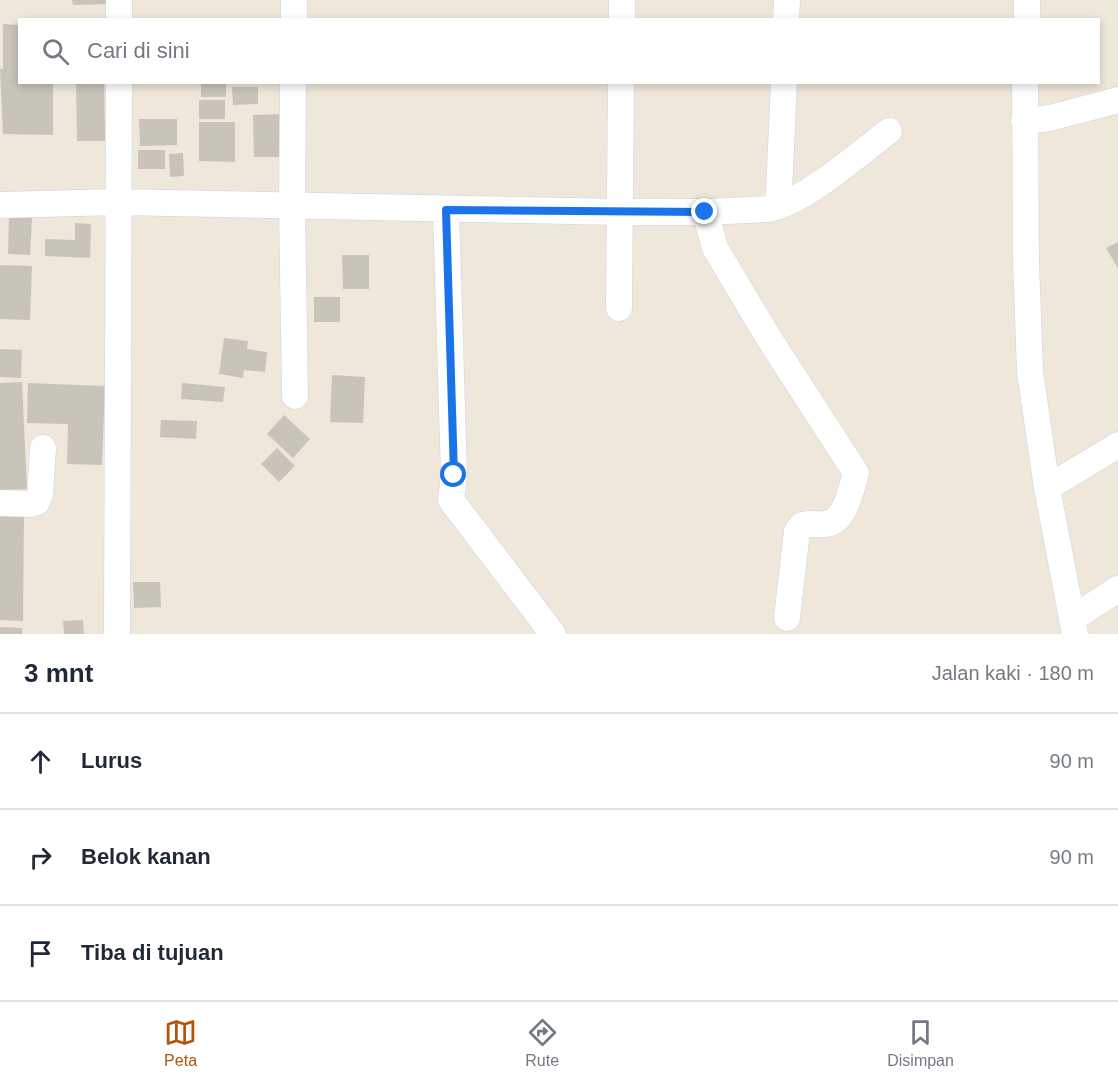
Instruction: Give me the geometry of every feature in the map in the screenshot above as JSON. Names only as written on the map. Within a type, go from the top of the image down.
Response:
[{"type":"street","points":[[119,0],[119,18]]},
{"type":"street","points":[[294,0],[294,18]]},
{"type":"street","points":[[622,0],[622,18]]},
{"type":"street","points":[[786,18],[787,0]]},
{"type":"street","points":[[1027,0],[1027,18]]},
{"type":"street","points":[[117,634],[118,84]]},
{"type":"street","points":[[293,84],[295,396]]},
{"type":"street","points":[[619,308],[621,84]]},
{"type":"street","points":[[777,207],[784,84]]},
{"type":"street","points":[[1025,84],[1030,372],[1047,488],[1074,626],[1118,589]]},
{"type":"street","points":[[1024,121],[1050,118],[1118,99]]},
{"type":"street","points":[[0,205],[118,202],[620,212],[705,212],[777,207],[789,203],[809,190],[889,131]]},
{"type":"street","points":[[446,210],[454,475],[451,500],[553,634]]},
{"type":"street","points":[[705,212],[715,248],[770,340],[856,473],[841,516],[835,522],[802,525],[797,531],[787,618]]},
{"type":"street","points":[[1047,488],[1118,445]]},
{"type":"street","points":[[0,503],[31,504],[37,502],[40,495],[43,448]]},
{"type":"building","points":[[72,0],[108,0],[108,4],[73,5]]},
{"type":"building","points":[[3,24],[18,25],[18,84],[53,84],[53,135],[3,134],[0,69],[3,69]]},
{"type":"building","points":[[76,84],[104,84],[105,141],[77,141]]},
{"type":"building","points":[[201,84],[226,84],[226,97],[201,97]]},
{"type":"building","points":[[232,87],[258,87],[258,104],[233,105]]},
{"type":"building","points":[[199,100],[225,100],[225,119],[199,119]]},
{"type":"building","points":[[284,114],[285,157],[254,157],[253,115]]},
{"type":"building","points":[[139,119],[177,119],[177,145],[140,146]]},
{"type":"building","points":[[199,122],[235,122],[235,162],[199,161]]},
{"type":"building","points":[[138,150],[165,150],[165,169],[138,169]]},
{"type":"building","points":[[183,153],[184,176],[170,177],[169,154]]},
{"type":"building","points":[[9,217],[32,218],[30,255],[8,254]]},
{"type":"building","points":[[75,223],[91,224],[90,258],[45,256],[45,239],[75,240]]},
{"type":"building","points":[[1118,242],[1118,268],[1106,248]]},
{"type":"building","points":[[342,255],[369,255],[369,289],[343,289]]},
{"type":"building","points":[[0,265],[32,266],[30,320],[0,319]]},
{"type":"building","points":[[314,297],[340,297],[340,322],[314,322]]},
{"type":"building","points":[[224,338],[248,341],[247,349],[267,352],[265,372],[244,370],[243,378],[219,374]]},
{"type":"building","points":[[0,349],[22,350],[21,378],[0,377]]},
{"type":"building","points":[[332,375],[365,377],[363,423],[330,422]]},
{"type":"building","points":[[22,382],[27,489],[0,490],[0,383]]},
{"type":"building","points":[[28,383],[105,386],[102,465],[67,464],[68,424],[27,423]]},
{"type":"building","points":[[182,383],[225,387],[223,402],[181,399]]},
{"type":"building","points":[[284,415],[310,439],[293,458],[267,434]]},
{"type":"building","points":[[161,420],[197,421],[196,439],[160,437]]},
{"type":"building","points":[[277,448],[295,466],[279,482],[261,464]]},
{"type":"building","points":[[0,513],[24,513],[23,621],[0,620]]},
{"type":"building","points":[[133,582],[160,582],[161,607],[134,608]]},
{"type":"building","points":[[83,620],[84,634],[64,634],[63,621]]},
{"type":"building","points":[[0,627],[22,628],[22,634],[0,634]]},
{"type":"route","points":[[454,475],[446,210],[705,212]]}]
